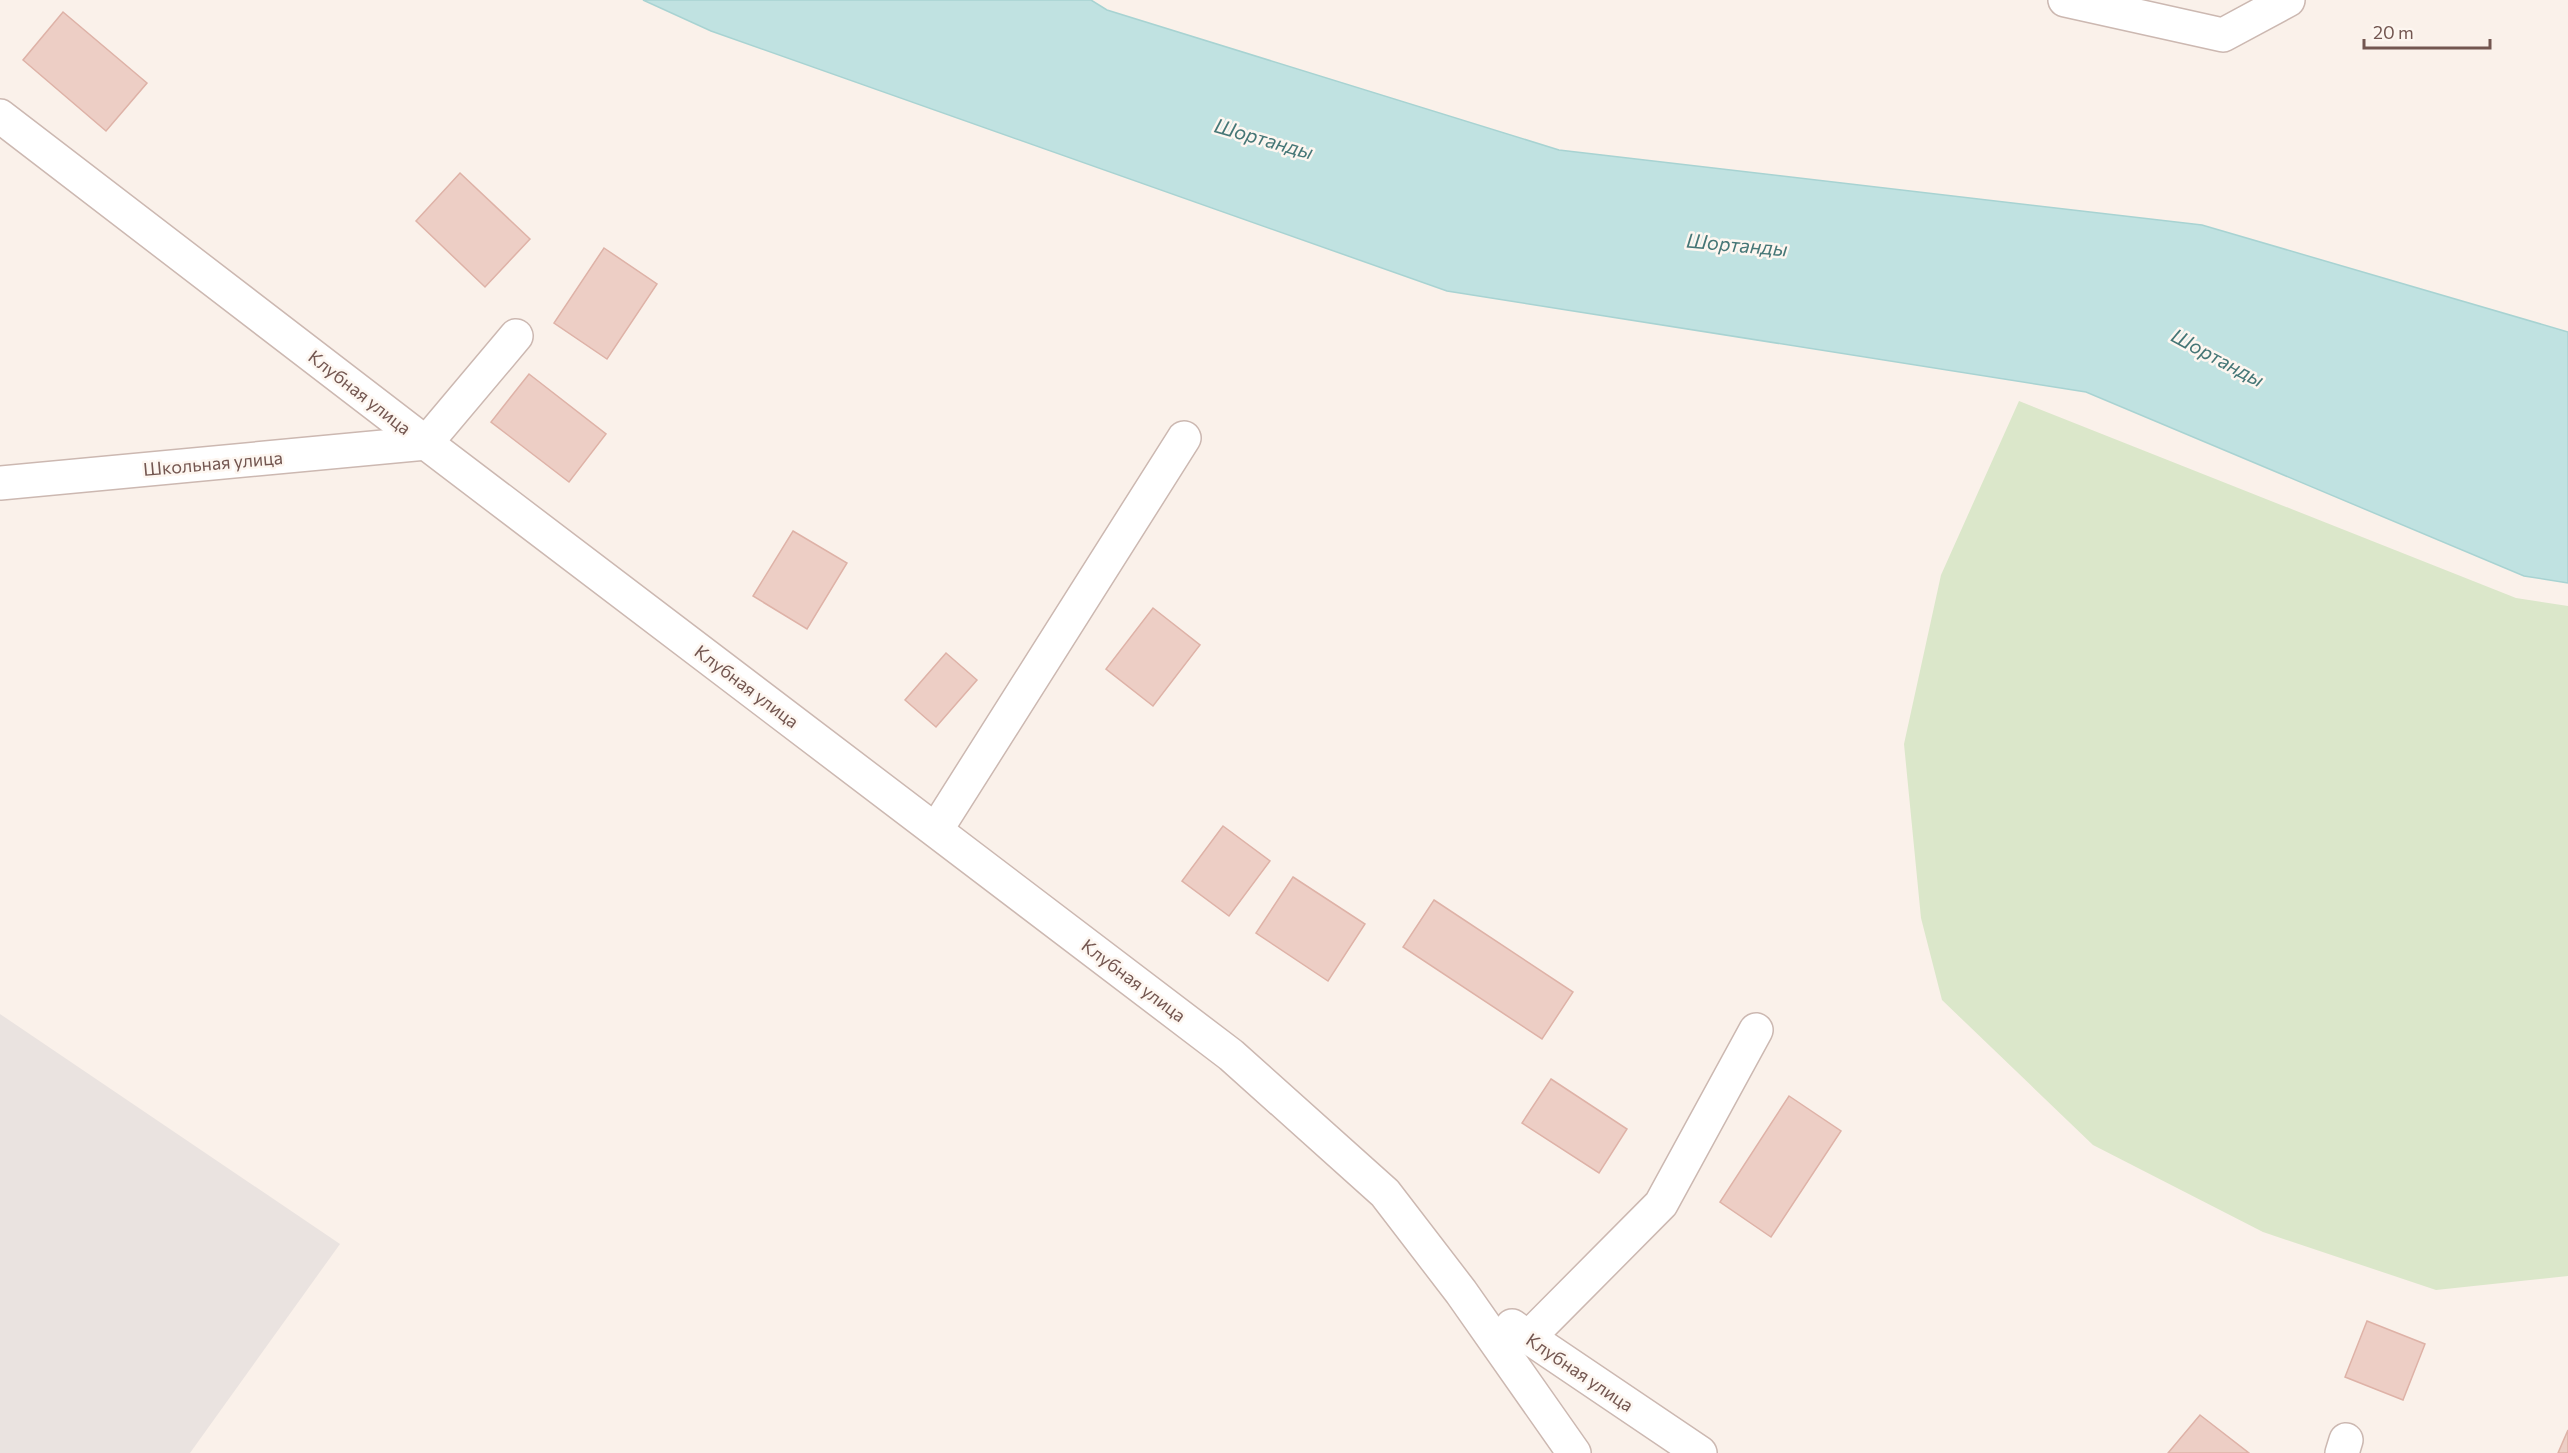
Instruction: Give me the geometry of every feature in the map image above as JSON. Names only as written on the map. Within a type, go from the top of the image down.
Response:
[{"type":"street","points":[[2065,0],[2223,35],[2288,0]]},
{"type":"street","name":"Клубная улица","points":[[0,116],[426,443],[1232,1055],[1385,1193],[1461,1292],[1574,1453]]},
{"type":"street","points":[[426,443],[516,336]]},
{"type":"street","points":[[936,830],[1184,438]]},
{"type":"street","name":"Школьная улица","points":[[0,483],[426,443]]},
{"type":"street","points":[[1529,1337],[1660,1204],[1756,1030]]},
{"type":"street","name":"Клубная улица","points":[[1461,1292],[1700,1453]]},
{"type":"shaded area","points":[[0,1014],[340,1244],[190,1453],[0,1453]]},
{"type":"green space","points":[[2019,401],[2516,598],[2568,606],[2568,1276],[2436,1290],[2263,1232],[2093,1145],[1942,1000],[1921,918],[1904,744],[1941,575]]},
{"type":"water","name":"Шортанды","points":[[643,0],[1091,0],[1107,10],[1559,150],[2202,225],[2568,332],[2568,583],[2524,576],[2086,392],[1447,291],[711,31]]},
{"type":"building","points":[[63,12],[147,83],[106,131],[23,60]]},
{"type":"building","points":[[460,173],[530,239],[485,287],[416,221]]},
{"type":"building","points":[[604,248],[657,284],[607,359],[554,323]]},
{"type":"building","points":[[529,374],[606,434],[569,482],[491,422]]},
{"type":"building","points":[[793,531],[847,563],[807,629],[753,596]]},
{"type":"building","points":[[1153,608],[1200,645],[1153,706],[1106,669]]},
{"type":"building","points":[[946,653],[977,680],[936,727],[905,700]]},
{"type":"building","points":[[1223,826],[1270,861],[1229,916],[1182,881]]},
{"type":"building","points":[[1293,877],[1365,924],[1328,981],[1256,933]]},
{"type":"building","points":[[1434,900],[1573,992],[1542,1039],[1403,947]]},
{"type":"building","points":[[1551,1079],[1627,1129],[1599,1173],[1522,1123]]},
{"type":"building","points":[[1789,1096],[1841,1131],[1771,1237],[1720,1202]]},
{"type":"building","points":[[2367,1321],[2425,1344],[2403,1400],[2345,1377]]},
{"type":"building","points":[[2200,1415],[2249,1453],[2168,1453]]},
{"type":"building","points":[[2568,1430],[2568,1453],[2558,1453]]}]
